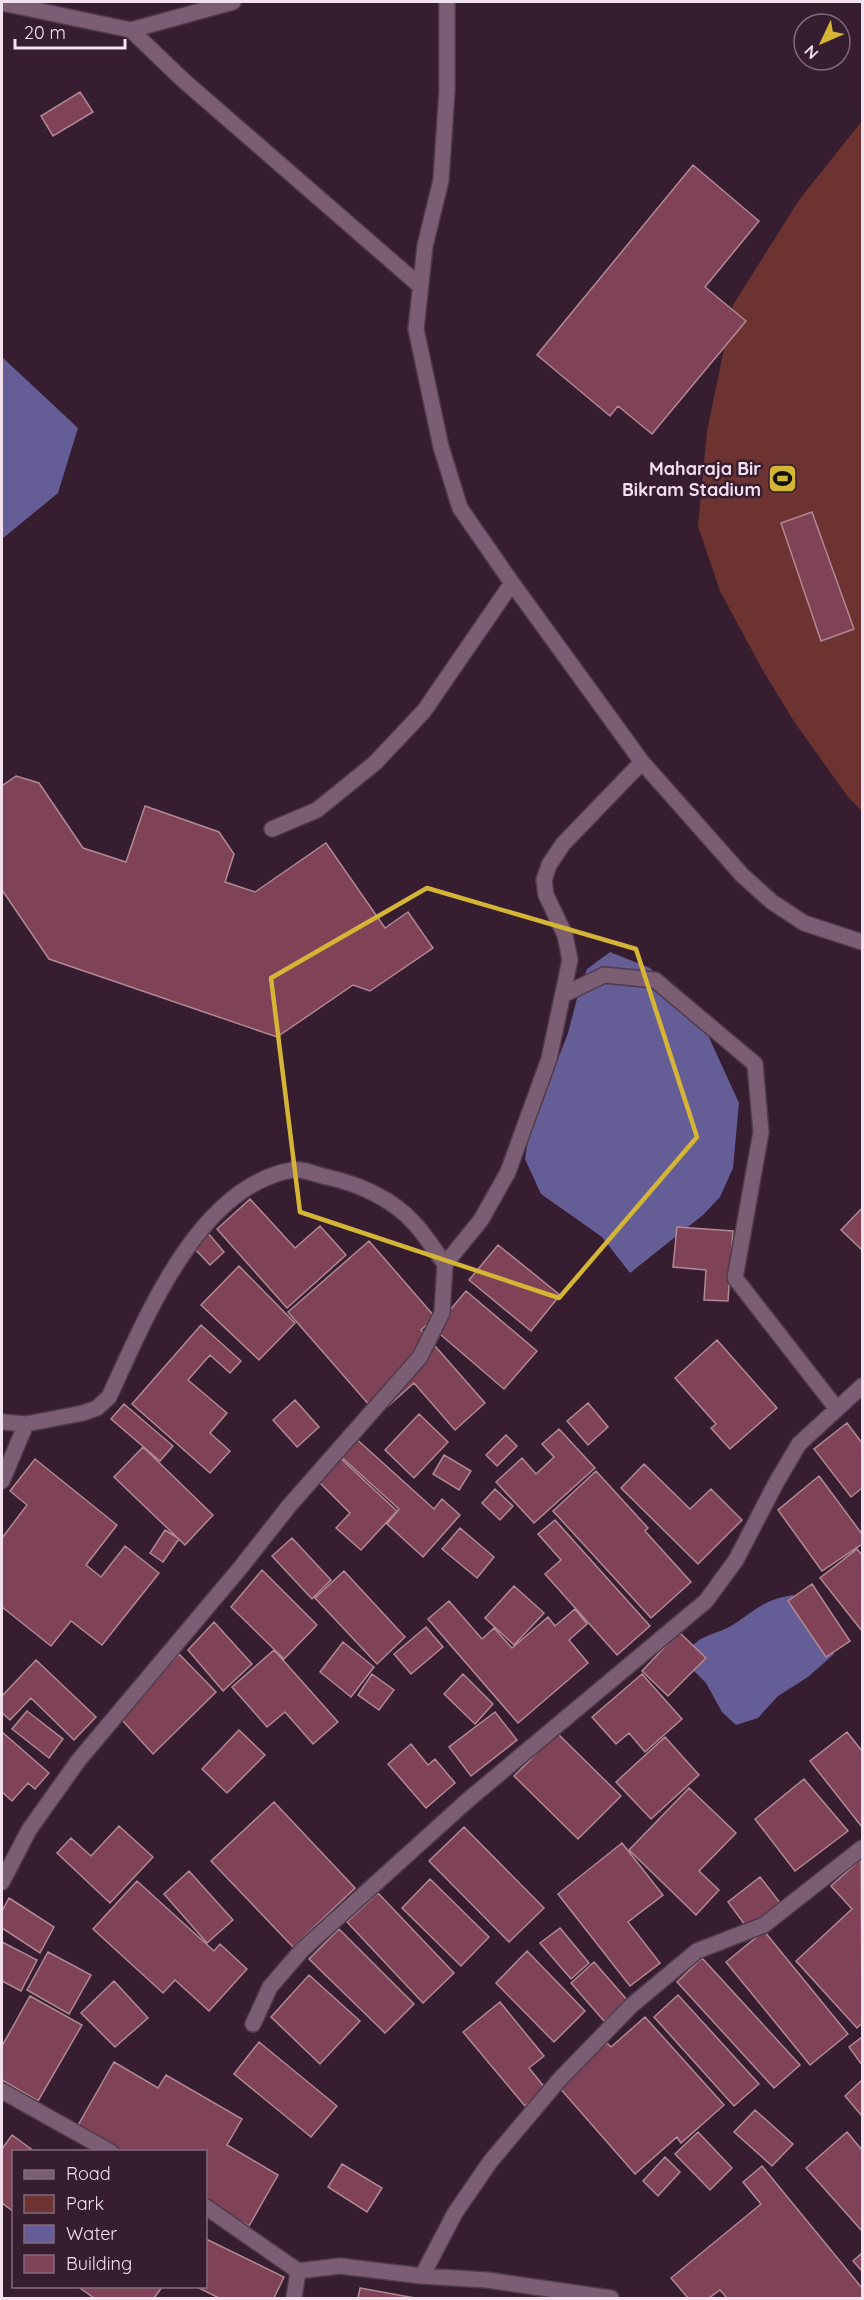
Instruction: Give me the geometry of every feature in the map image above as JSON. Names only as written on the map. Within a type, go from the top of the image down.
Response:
[{"type":"street","points":[[2,3],[131,30],[232,2]]},
{"type":"street","points":[[447,2],[447,90],[441,180],[425,246],[416,329],[448,467],[460,508],[512,584],[642,762],[742,875],[772,902],[804,923],[862,942]]},
{"type":"street","points":[[131,30],[183,80],[419,285]]},
{"type":"street","points":[[272,829],[317,810],[375,763],[424,711],[512,584]]},
{"type":"street","points":[[2,1882],[29,1830],[78,1761],[241,1567],[289,1506],[420,1357],[442,1313],[445,1264],[481,1220],[508,1172],[549,1059],[570,960],[566,935],[546,895],[544,880],[549,865],[563,844],[642,762]]},
{"type":"street","points":[[563,995],[604,975],[655,980],[755,1064],[760,1132],[735,1278],[837,1408]]},
{"type":"street","points":[[2,1422],[26,1424],[98,1408],[109,1397],[165,1281],[194,1238],[232,1198],[262,1179],[294,1170],[345,1181],[378,1196],[414,1223],[445,1264]]},
{"type":"street","points":[[253,2024],[270,1987],[302,1950],[468,1800],[706,1601],[736,1560],[799,1444],[862,1386]]},
{"type":"street","points":[[2,1481],[26,1424]]},
{"type":"street","points":[[422,2276],[455,2213],[490,2162],[559,2080],[632,2005],[697,1951],[764,1925],[862,1848]]},
{"type":"street","points":[[2,2091],[109,2150]]},
{"type":"street","points":[[207,2208],[298,2271],[340,2266],[422,2276],[487,2280],[611,2298]]},
{"type":"street","points":[[294,2298],[298,2271]]},
{"type":"highlighted area","points":[[427,888],[636,949],[697,1137],[559,1298],[300,1212],[271,978]]},
{"type":"green space","name":"Maharaja Bir Bikram Stadium","points":[[862,121],[862,811],[848,797],[795,723],[762,669],[720,591],[698,526],[707,431],[733,305],[799,200]]},
{"type":"water","points":[[2,357],[78,428],[58,493],[2,539]]},
{"type":"water","points":[[610,952],[650,968],[702,1022],[739,1103],[733,1168],[720,1197],[703,1215],[630,1273],[602,1237],[541,1194],[525,1159],[529,1134],[568,1033],[587,969]]},
{"type":"water","points":[[793,1595],[819,1627],[834,1654],[808,1677],[778,1696],[758,1718],[736,1725],[722,1712],[706,1683],[685,1662],[688,1653],[698,1641],[724,1630],[760,1606]]},
{"type":"building","points":[[80,92],[93,112],[53,136],[41,116]]},
{"type":"building","points":[[693,165],[759,221],[705,287],[746,321],[652,434],[618,406],[610,416],[537,355]]},
{"type":"building","points":[[812,512],[854,629],[821,641],[781,523]]},
{"type":"building","points":[[16,776],[39,783],[83,848],[126,862],[145,806],[219,832],[234,854],[225,882],[255,892],[326,843],[385,928],[408,912],[433,948],[370,991],[353,985],[277,1037],[49,959],[2,890],[2,786]]},
{"type":"building","points":[[250,1199],[295,1248],[320,1226],[346,1255],[287,1308],[217,1229]]},
{"type":"building","points":[[862,1208],[862,1250],[841,1230]]},
{"type":"building","points":[[677,1227],[733,1231],[728,1301],[704,1300],[706,1270],[673,1267]]},
{"type":"building","points":[[208,1233],[224,1252],[210,1265],[193,1247]]},
{"type":"building","points":[[369,1241],[435,1317],[421,1330],[485,1403],[455,1430],[414,1383],[378,1415],[288,1312]]},
{"type":"building","points":[[498,1245],[560,1295],[531,1331],[469,1280]]},
{"type":"building","points":[[239,1266],[295,1323],[259,1360],[201,1305]]},
{"type":"building","points":[[466,1291],[537,1351],[504,1389],[434,1329]]},
{"type":"building","points":[[201,1325],[241,1361],[230,1373],[210,1355],[188,1380],[227,1413],[210,1433],[230,1451],[210,1473],[132,1404]]},
{"type":"building","points":[[717,1340],[777,1408],[730,1449],[711,1428],[716,1424],[675,1378]]},
{"type":"building","points":[[295,1400],[319,1427],[297,1447],[273,1420]]},
{"type":"building","points":[[588,1403],[608,1427],[588,1445],[567,1421]]},
{"type":"building","points":[[124,1404],[173,1446],[160,1461],[111,1419]]},
{"type":"building","points":[[419,1414],[448,1442],[414,1478],[385,1450]]},
{"type":"building","points":[[847,1423],[862,1443],[862,1488],[851,1497],[814,1449]]},
{"type":"building","points":[[559,1429],[595,1468],[534,1523],[496,1482],[522,1458],[536,1474],[554,1457],[542,1444]]},
{"type":"building","points":[[506,1435],[517,1446],[497,1466],[486,1455]]},
{"type":"building","points":[[353,1436],[434,1509],[442,1499],[460,1515],[423,1557],[387,1524],[399,1509],[337,1453]]},
{"type":"building","points":[[143,1447],[213,1515],[185,1545],[114,1477]]},
{"type":"building","points":[[337,1455],[397,1511],[361,1550],[336,1528],[350,1513],[315,1478]]},
{"type":"building","points":[[444,1455],[471,1471],[459,1490],[433,1474]]},
{"type":"building","points":[[35,1459],[117,1525],[86,1565],[101,1577],[125,1546],[159,1573],[102,1645],[71,1621],[51,1646],[2,1607],[2,1538],[27,1505],[10,1491]]},
{"type":"building","points":[[644,1464],[690,1509],[711,1489],[742,1520],[698,1564],[621,1488]]},
{"type":"building","points":[[596,1471],[648,1528],[645,1531],[691,1582],[651,1618],[553,1511]]},
{"type":"building","points":[[819,1476],[862,1534],[862,1544],[822,1571],[778,1510]]},
{"type":"building","points":[[495,1489],[513,1506],[500,1520],[482,1503]]},
{"type":"building","points":[[555,1520],[650,1626],[617,1655],[545,1574],[561,1560],[538,1534]]},
{"type":"building","points":[[460,1528],[494,1557],[477,1578],[442,1549]]},
{"type":"building","points":[[165,1530],[179,1539],[163,1562],[150,1553]]},
{"type":"building","points":[[292,1538],[331,1580],[312,1599],[272,1556]]},
{"type":"building","points":[[857,1549],[862,1555],[862,1631],[820,1578]]},
{"type":"building","points":[[262,1570],[317,1625],[284,1659],[231,1607]]},
{"type":"building","points":[[344,1571],[405,1637],[377,1664],[315,1598]]},
{"type":"building","points":[[812,1584],[850,1641],[826,1657],[788,1601]]},
{"type":"building","points":[[514,1586],[544,1613],[514,1645],[485,1618]]},
{"type":"building","points":[[449,1601],[482,1639],[494,1628],[512,1648],[548,1617],[555,1626],[575,1609],[587,1624],[569,1640],[588,1663],[518,1723],[428,1619]]},
{"type":"building","points":[[214,1622],[252,1664],[223,1691],[188,1650]]},
{"type":"building","points":[[426,1627],[443,1647],[411,1674],[394,1654]]},
{"type":"building","points":[[679,1632],[706,1658],[668,1696],[642,1671]]},
{"type":"building","points":[[343,1642],[374,1667],[351,1697],[320,1672]]},
{"type":"building","points":[[274,1650],[338,1722],[313,1744],[285,1712],[267,1727],[232,1687]]},
{"type":"building","points":[[179,1654],[216,1692],[153,1754],[122,1720]]},
{"type":"building","points":[[36,1660],[96,1717],[74,1740],[31,1698],[10,1720],[2,1713],[2,1696]]},
{"type":"building","points":[[372,1674],[394,1690],[379,1710],[358,1695]]},
{"type":"building","points":[[463,1674],[493,1704],[475,1724],[444,1694]]},
{"type":"building","points":[[642,1674],[682,1719],[645,1752],[629,1733],[616,1744],[592,1717]]},
{"type":"building","points":[[27,1711],[63,1739],[49,1758],[12,1729]]},
{"type":"building","points":[[495,1712],[517,1740],[471,1776],[449,1747]]},
{"type":"building","points":[[239,1730],[265,1755],[227,1793],[202,1769]]},
{"type":"building","points":[[2,1732],[49,1773],[35,1789],[28,1783],[12,1801],[2,1792]]},
{"type":"building","points":[[847,1732],[862,1751],[862,1827],[810,1761]]},
{"type":"building","points":[[557,1733],[621,1796],[578,1839],[514,1776]]},
{"type":"building","points":[[665,1737],[699,1775],[651,1819],[616,1782]]},
{"type":"building","points":[[411,1744],[428,1765],[435,1759],[455,1783],[426,1808],[388,1764]]},
{"type":"building","points":[[804,1779],[848,1831],[795,1871],[755,1819]]},
{"type":"building","points":[[689,1788],[736,1833],[699,1871],[719,1890],[696,1915],[629,1850]]},
{"type":"building","points":[[274,1802],[355,1888],[293,1947],[211,1861]]},
{"type":"building","points":[[119,1826],[153,1857],[110,1903],[57,1853],[71,1838],[91,1856]]},
{"type":"building","points":[[464,1827],[544,1908],[509,1942],[429,1861]]},
{"type":"building","points":[[622,1843],[663,1895],[628,1922],[660,1963],[630,1986],[558,1894]]},
{"type":"building","points":[[861,1859],[862,2023],[857,2028],[796,1961],[852,1909],[831,1886]]},
{"type":"building","points":[[189,1871],[233,1920],[207,1943],[164,1894]]},
{"type":"building","points":[[760,1877],[781,1904],[748,1929],[728,1902]]},
{"type":"building","points":[[430,1879],[489,1937],[461,1966],[402,1908]]},
{"type":"building","points":[[137,1881],[214,1951],[220,1944],[247,1969],[209,2011],[175,1980],[163,1993],[93,1929]]},
{"type":"building","points":[[378,1893],[454,1973],[423,2003],[347,1922]]},
{"type":"building","points":[[9,1898],[54,1927],[40,1953],[2,1928],[2,1911]]},
{"type":"building","points":[[560,1928],[589,1963],[571,1979],[540,1943]]},
{"type":"building","points":[[339,1929],[414,2004],[385,2033],[309,1959]]},
{"type":"building","points":[[764,1931],[848,2034],[810,2065],[726,1962]]},
{"type":"building","points":[[2,1942],[37,1960],[21,1991],[2,1981]]},
{"type":"building","points":[[527,1951],[585,2011],[554,2042],[496,1983]]},
{"type":"building","points":[[48,1952],[91,1975],[69,2014],[27,1990]]},
{"type":"building","points":[[702,1958],[800,2065],[774,2088],[677,1982]]},
{"type":"building","points":[[594,1962],[628,2001],[604,2021],[571,1983]]},
{"type":"building","points":[[309,1975],[360,2021],[320,2064],[271,2017]]},
{"type":"building","points":[[114,1981],[148,2018],[115,2047],[81,2013]]},
{"type":"building","points":[[678,1995],[759,2084],[734,2106],[654,2017]]},
{"type":"building","points":[[30,1996],[82,2025],[38,2101],[2,2080],[2,2046]]},
{"type":"building","points":[[500,2002],[544,2056],[529,2068],[546,2089],[525,2106],[463,2032]]},
{"type":"building","points":[[645,2017],[724,2105],[681,2143],[677,2137],[635,2174],[558,2086],[607,2043],[611,2047]]},
{"type":"building","points":[[862,2037],[862,2065],[849,2047]]},
{"type":"building","points":[[259,2042],[337,2106],[311,2137],[234,2074]]},
{"type":"building","points":[[114,2062],[158,2088],[166,2075],[242,2119],[227,2145],[278,2175],[249,2226],[207,2202],[207,2150],[117,2150],[77,2127]]},
{"type":"building","points":[[862,2080],[862,2116],[845,2096]]},
{"type":"building","points":[[755,2110],[793,2144],[772,2166],[734,2132]]},
{"type":"building","points":[[698,2132],[732,2168],[710,2190],[675,2154]]},
{"type":"building","points":[[847,2132],[862,2150],[862,2231],[806,2168]]},
{"type":"building","points":[[12,2135],[32,2150],[12,2150],[12,2210],[2,2203],[2,2149]]},
{"type":"building","points":[[665,2157],[680,2172],[658,2196],[643,2181]]},
{"type":"building","points":[[342,2164],[382,2188],[367,2212],[328,2187]]},
{"type":"building","points":[[762,2166],[862,2288],[862,2298],[727,2298],[720,2290],[709,2298],[688,2298],[671,2278],[761,2204],[743,2182]]},
{"type":"building","points":[[207,2239],[284,2277],[274,2298],[219,2298],[199,2288],[207,2288]]},
{"type":"building","points":[[862,2253],[862,2271],[853,2261]]},
{"type":"building","points":[[80,2288],[162,2288],[154,2298],[94,2298]]},
{"type":"building","points":[[360,2288],[415,2298],[358,2298]]},
{"type":"place","name":"Maharaja Bir Bikram Stadium","points":[[782,479]]}]
